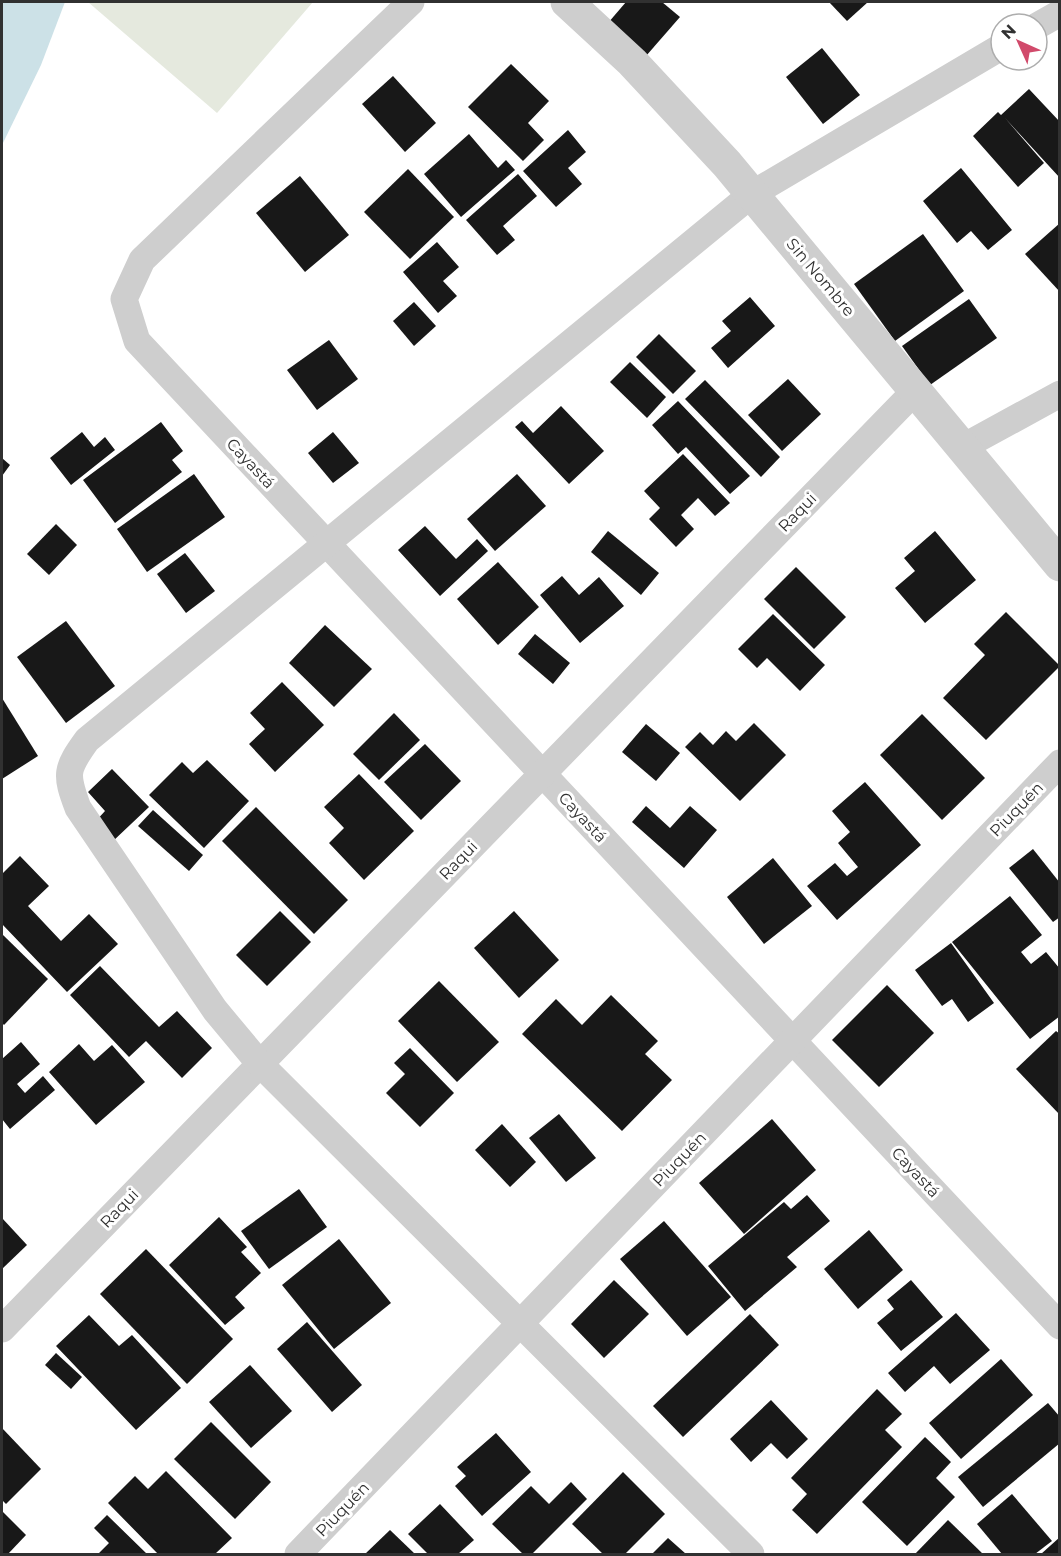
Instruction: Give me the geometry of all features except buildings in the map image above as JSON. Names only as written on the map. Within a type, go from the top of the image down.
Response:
[{"type":"street","name":"Sin Nombre","points":[[567,2],[632,62],[752,194],[1059,565]]},
{"type":"lane","name":"Cayastá","points":[[411,2],[142,260],[124,299],[137,340],[1059,1326]]},
{"type":"lane","points":[[751,1554],[260,1064],[215,1010],[78,808],[69,783],[71,763],[87,740],[752,194],[989,54]]},
{"type":"lane","name":"Raqui","points":[[2,1329],[915,391]]},
{"type":"lane","points":[[963,447],[1059,394]]},
{"type":"lane","name":"Piuquén","points":[[298,1554],[1059,763]]},
{"type":"shaded area","points":[[2,2],[65,2],[41,65],[2,145]]},
{"type":"shaded area","points":[[88,2],[313,2],[217,113]]}]
